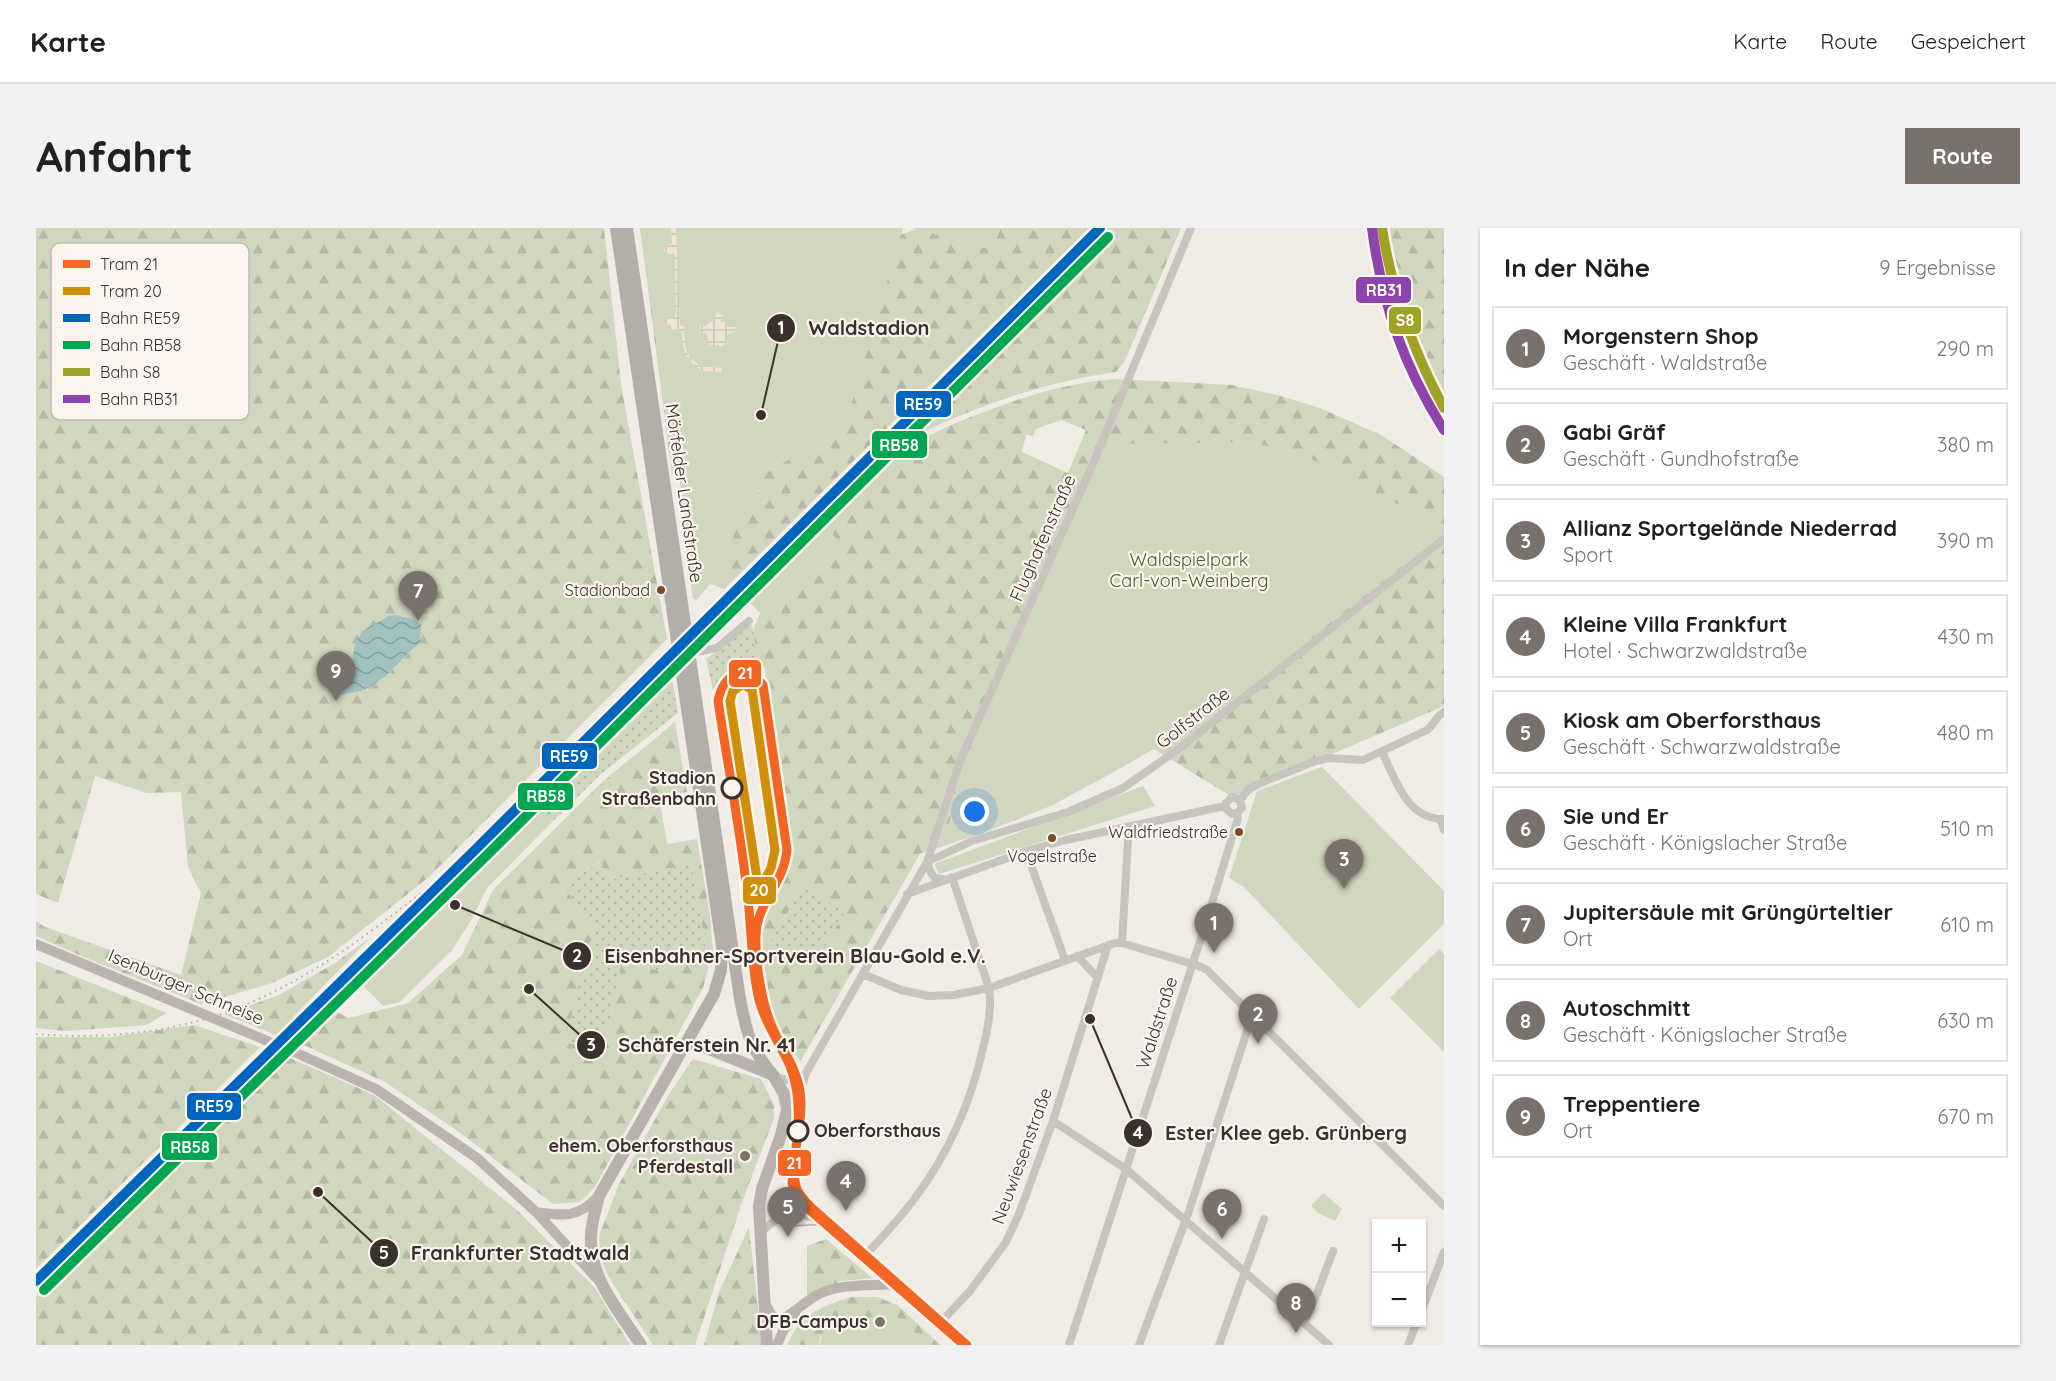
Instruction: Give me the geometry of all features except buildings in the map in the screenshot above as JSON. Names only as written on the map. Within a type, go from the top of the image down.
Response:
[{"type":"highway","name":"Mörfelder Landstraße","points":[[616,228],[722,946],[721,970],[714,994],[686,1043]]},
{"type":"highway","name":"Mörfelder Landstraße","points":[[627,228],[744,1021],[754,1050],[774,1076]]},
{"type":"main road","name":"Isenburger Schneise","points":[[36,944],[301,1055],[376,1089],[477,1158],[537,1212],[600,1283],[641,1345]]},
{"type":"main road","points":[[537,1212],[565,1215],[577,1213],[588,1208],[599,1196],[686,1043],[704,1047],[774,1076],[787,1102],[785,1122],[760,1195],[759,1206],[767,1345]]},
{"type":"main road","points":[[599,1196],[591,1237],[592,1258],[600,1283]]},
{"type":"main road","points":[[777,1345],[783,1331],[800,1309],[815,1296],[835,1289],[894,1284],[963,1345]]},
{"type":"main road","points":[[765,1304],[772,1316],[778,1320],[800,1309]]},
{"type":"street","name":"Flughafenstraße","points":[[785,1122],[793,1112],[806,1073],[927,862],[960,761],[1093,464],[1191,228]]},
{"type":"street","name":"Golfstraße","points":[[927,862],[972,841],[1068,812],[1123,788],[1198,734],[1444,539]]},
{"type":"street","points":[[690,653],[717,648],[749,621]]},
{"type":"street","points":[[1240,800],[1248,790],[1258,784],[1314,762],[1328,758],[1363,760],[1382,752],[1427,730],[1444,712]]},
{"type":"street","points":[[1382,752],[1406,801],[1418,811],[1442,819],[1444,830]]},
{"type":"street","points":[[1225,806],[1232,797],[1240,800]]},
{"type":"street","points":[[1225,806],[1229,813],[1237,813],[1242,807],[1240,800]]},
{"type":"street","points":[[907,894],[1026,851],[1065,840],[1225,806]]},
{"type":"street","name":"Waldstraße","points":[[1069,1345],[1219,882],[1238,818],[1237,813]]},
{"type":"street","points":[[1122,943],[1128,840],[1126,827]]},
{"type":"street","points":[[1026,851],[1065,960]]},
{"type":"street","points":[[927,862],[931,873],[936,878],[949,878]]},
{"type":"street","points":[[863,1258],[898,1221],[938,1162],[959,1121],[977,1074],[987,1031],[991,1001],[989,988],[949,878]]},
{"type":"street","points":[[863,974],[901,990],[929,996],[954,995],[989,988],[1108,945],[1122,943],[1207,970],[1444,1205]]},
{"type":"street","name":"Neuwiesenstraße","points":[[939,1324],[970,1291],[1006,1242],[1022,1208],[1053,1121],[1108,945]]},
{"type":"street","points":[[1077,956],[1098,978]]},
{"type":"street","points":[[1139,1345],[1185,1220],[1248,1028],[1257,1018]]},
{"type":"street","points":[[774,1076],[784,1081],[792,1081],[806,1073]]},
{"type":"street","points":[[1053,1121],[1126,1169],[1329,1345]]},
{"type":"street","points":[[760,1235],[773,1221],[787,1216],[812,1217],[826,1225],[894,1284]]},
{"type":"street","points":[[1219,1345],[1264,1219]]},
{"type":"street","points":[[1304,1323],[1333,1251]]},
{"type":"street","points":[[1426,1299],[1444,1252]]},
{"type":"street","points":[[1408,1345],[1415,1327]]},
{"type":"green space","points":[[36,228],[604,228],[621,384],[667,639],[429,877],[328,957],[272,983],[201,1004],[36,936],[36,921],[45,927],[181,975],[201,893],[188,867],[181,792],[147,793],[95,776],[58,903],[36,894]],"holes":[[[396,615],[409,618],[420,643],[372,687],[355,689],[337,686],[349,675],[389,617]]]},
{"type":"green space","points":[[640,228],[776,228],[900,235],[917,229],[993,250],[1000,228],[1089,228],[728,585],[719,571],[742,514],[748,503],[761,489],[678,431],[677,474],[672,474]]},
{"type":"green space","points":[[640,228],[903,228],[847,420],[838,431],[756,479],[761,489],[756,492],[761,501],[746,507],[719,571],[728,585],[724,589],[710,584],[697,600],[693,599],[682,522],[684,515],[672,411],[666,411]]},
{"type":"green space","points":[[911,228],[1000,228],[993,250]]},
{"type":"green space","points":[[1107,228],[1181,228],[1125,361],[1116,372],[1090,376],[1016,395],[921,433],[906,427]]},
{"type":"green space","points":[[1389,228],[1444,228],[1444,395],[1424,356],[1400,293]]},
{"type":"green space","points":[[1115,379],[1232,385],[1277,395],[1320,408],[1383,436],[1444,477],[1444,706],[1232,797],[1154,749],[1053,805],[985,832],[920,854],[800,1062],[776,1028],[762,960],[762,924],[791,862],[765,667],[745,669],[757,654],[753,631],[760,613],[743,595],[846,498],[921,440],[954,424],[1012,402],[1046,391]],"holes":[[[1061,420],[1086,430],[1068,473],[1022,452],[1026,435],[1033,436],[1036,429]],[[803,887],[845,912],[811,969],[769,943]]]},
{"type":"green space","name":"Waldspielpark Carl-von-Weinberg","points":[[1251,442],[1304,455],[1444,528],[1444,532],[1290,654],[1183,730],[1069,795],[985,832],[961,839],[944,839],[973,743],[1104,444]]},
{"type":"green space","points":[[821,523],[842,544],[769,615],[747,595]]},
{"type":"green space","points":[[748,617],[757,645],[754,661],[725,677],[716,691],[713,690],[706,659],[717,651],[715,644],[725,639]]},
{"type":"green space","points":[[670,667],[678,713],[601,774],[552,822],[535,804]]},
{"type":"green space","points":[[675,722],[687,792],[659,796],[667,844],[697,839],[710,916],[713,951],[703,988],[595,1187],[580,1202],[553,1204],[459,1132],[385,1082],[297,1042],[330,1009],[349,1018],[408,1003],[462,955],[493,890],[601,783]],"holes":[[[600,861],[612,879],[692,864],[706,949],[698,961],[655,970],[622,961],[604,1050],[566,1043],[584,953],[595,932],[563,885]]]},
{"type":"green space","points":[[1322,767],[1444,891],[1444,924],[1359,1009],[1244,887],[1229,878],[1257,791]]},
{"type":"green space","points":[[1143,786],[1155,806],[939,874],[934,864]]},
{"type":"green space","points":[[535,804],[552,822],[487,888],[470,922],[452,950],[400,1002],[383,1006],[356,978]]},
{"type":"green space","points":[[601,861],[612,879],[692,864],[706,949],[698,961],[655,970],[622,961],[604,1050],[566,1043],[584,953],[595,932],[563,885]]},
{"type":"green space","points":[[803,887],[846,912],[811,969],[769,943]]},
{"type":"green space","points":[[371,937],[276,1035],[224,1014],[277,996],[335,963]]},
{"type":"green space","points":[[1439,949],[1444,954],[1444,1052],[1390,998]]},
{"type":"green space","points":[[36,961],[167,1013],[146,1025],[66,1031],[36,1028]]},
{"type":"green space","points":[[194,1025],[260,1047],[36,1269],[36,1037],[111,1037]]},
{"type":"green space","points":[[281,1054],[374,1095],[518,1211],[595,1288],[630,1345],[36,1345],[36,1297]]},
{"type":"green space","points":[[693,1059],[761,1079],[774,1105],[774,1118],[741,1205],[695,1345],[653,1345],[608,1276],[601,1258],[599,1236],[619,1184],[669,1094]]},
{"type":"green space","points":[[1323,1193],[1342,1209],[1335,1221],[1318,1213],[1311,1206]]},
{"type":"green space","points":[[749,1227],[762,1345],[704,1345],[719,1292]]},
{"type":"green space","points":[[826,1239],[872,1278],[841,1281],[807,1295],[807,1246]]},
{"type":"green space","points":[[851,1297],[877,1297],[897,1305],[941,1345],[898,1345],[884,1329],[820,1336],[819,1345],[787,1345],[806,1318],[821,1308]]},
{"type":"green space","name":"DFB-Campus","points":[[890,1311],[930,1345],[820,1345],[822,1333]]},
{"type":"shaded area","points":[[671,228],[676,228],[680,326],[684,326],[687,352],[690,358],[700,366],[722,368],[722,372],[705,371],[696,367],[685,354],[681,329],[671,329],[671,325],[665,324],[665,319],[674,319],[676,312],[675,254],[667,254],[663,251],[667,245],[672,244]]},
{"type":"shaded area","points":[[718,312],[723,316],[720,322],[726,322],[728,327],[736,327],[735,332],[728,334],[725,344],[714,347],[708,343],[707,334],[700,332],[700,326],[716,322],[713,317]]},
{"type":"shaded area","points":[[742,674],[742,678],[730,682],[731,687],[725,688],[729,721],[735,720],[738,740],[735,741],[722,709],[720,697],[726,682]]},
{"type":"water","points":[[396,615],[421,624],[420,643],[376,684],[340,695],[337,686],[349,675],[355,645],[362,631],[389,616]]},
{"type":"tram line","name":"21","points":[[964,1345],[804,1205],[796,1195],[792,1183],[798,1124],[795,1080],[765,1017],[756,988],[742,850],[718,701],[724,684],[735,674],[749,674],[763,685],[787,850],[781,873],[757,923],[756,944],[759,980],[767,1014],[795,1073],[800,1091],[801,1103],[794,1164],[797,1189],[812,1208],[967,1345]]},
{"type":"tram line","points":[[745,681],[770,859],[769,872],[758,900]]},
{"type":"tram line","name":"20","points":[[743,684],[752,690],[775,850],[771,868],[759,891],[730,701],[733,691],[743,684]]},
{"type":"tram line","points":[[719,706],[736,750],[756,893],[753,935],[759,978],[758,994]]},
{"type":"tram line","points":[[809,1205],[796,1193],[784,1190],[772,1197],[768,1208],[774,1220],[779,1223],[792,1226],[820,1225],[837,1234]]},
{"type":"railway","points":[[36,1034],[89,1036],[143,1032],[197,1021],[247,1004],[279,989],[339,954],[477,848]]},
{"type":"rail line","name":"RE59","points":[[36,1281],[477,848],[1100,228]]},
{"type":"rail line","name":"RB31","points":[[1372,228],[1376,256],[1396,333],[1417,382],[1444,430]]},
{"type":"rail line","name":"S8","points":[[1382,228],[1386,252],[1405,321],[1444,408]]},
{"type":"rail line","name":"RB58","points":[[44,1290],[485,857],[1108,237]]},
{"type":"place","name":"Waldstadion","points":[[761,415]]},
{"type":"place","name":"Stadionbad","points":[[661,590]]},
{"type":"place","name":"Jupitersäule mit Grüngürteltier","points":[[418,621]]},
{"type":"place","name":"Treppentiere","points":[[336,701]]},
{"type":"place","name":"Stadion Straßenbahn","points":[[732,788]]},
{"type":"place","name":"Waldfriedstraße","points":[[1239,832]]},
{"type":"place","name":"Vogelstraße","points":[[1052,838]]},
{"type":"place","name":"Allianz Sportgelände Niederrad","points":[[1344,889]]},
{"type":"place","name":"Eisenbahner-Sportverein Blau-Gold e.V.","points":[[455,905]]},
{"type":"place","name":"Morgenstern Shop","points":[[1214,953]]},
{"type":"place","name":"Schäferstein Nr. 41","points":[[529,989]]},
{"type":"place","name":"Ester Klee geb. Grünberg","points":[[1090,1019]]},
{"type":"place","name":"Gabi Gräf","points":[[1258,1044]]},
{"type":"place","name":"Oberforsthaus","points":[[798,1131]]},
{"type":"place","name":"ehem. Oberforsthaus Pferdestall","points":[[745,1156]]},
{"type":"place","name":"Frankfurter Stadtwald","points":[[318,1192]]},
{"type":"place","name":"Kleine Villa Frankfurt","points":[[846,1211]]},
{"type":"place","name":"Kiosk am Oberforsthaus","points":[[788,1237]]},
{"type":"place","name":"Sie und Er","points":[[1222,1239]]},
{"type":"place","name":"DFB-Campus","points":[[880,1322]]},
{"type":"place","name":"Autoschmitt","points":[[1296,1333]]}]
